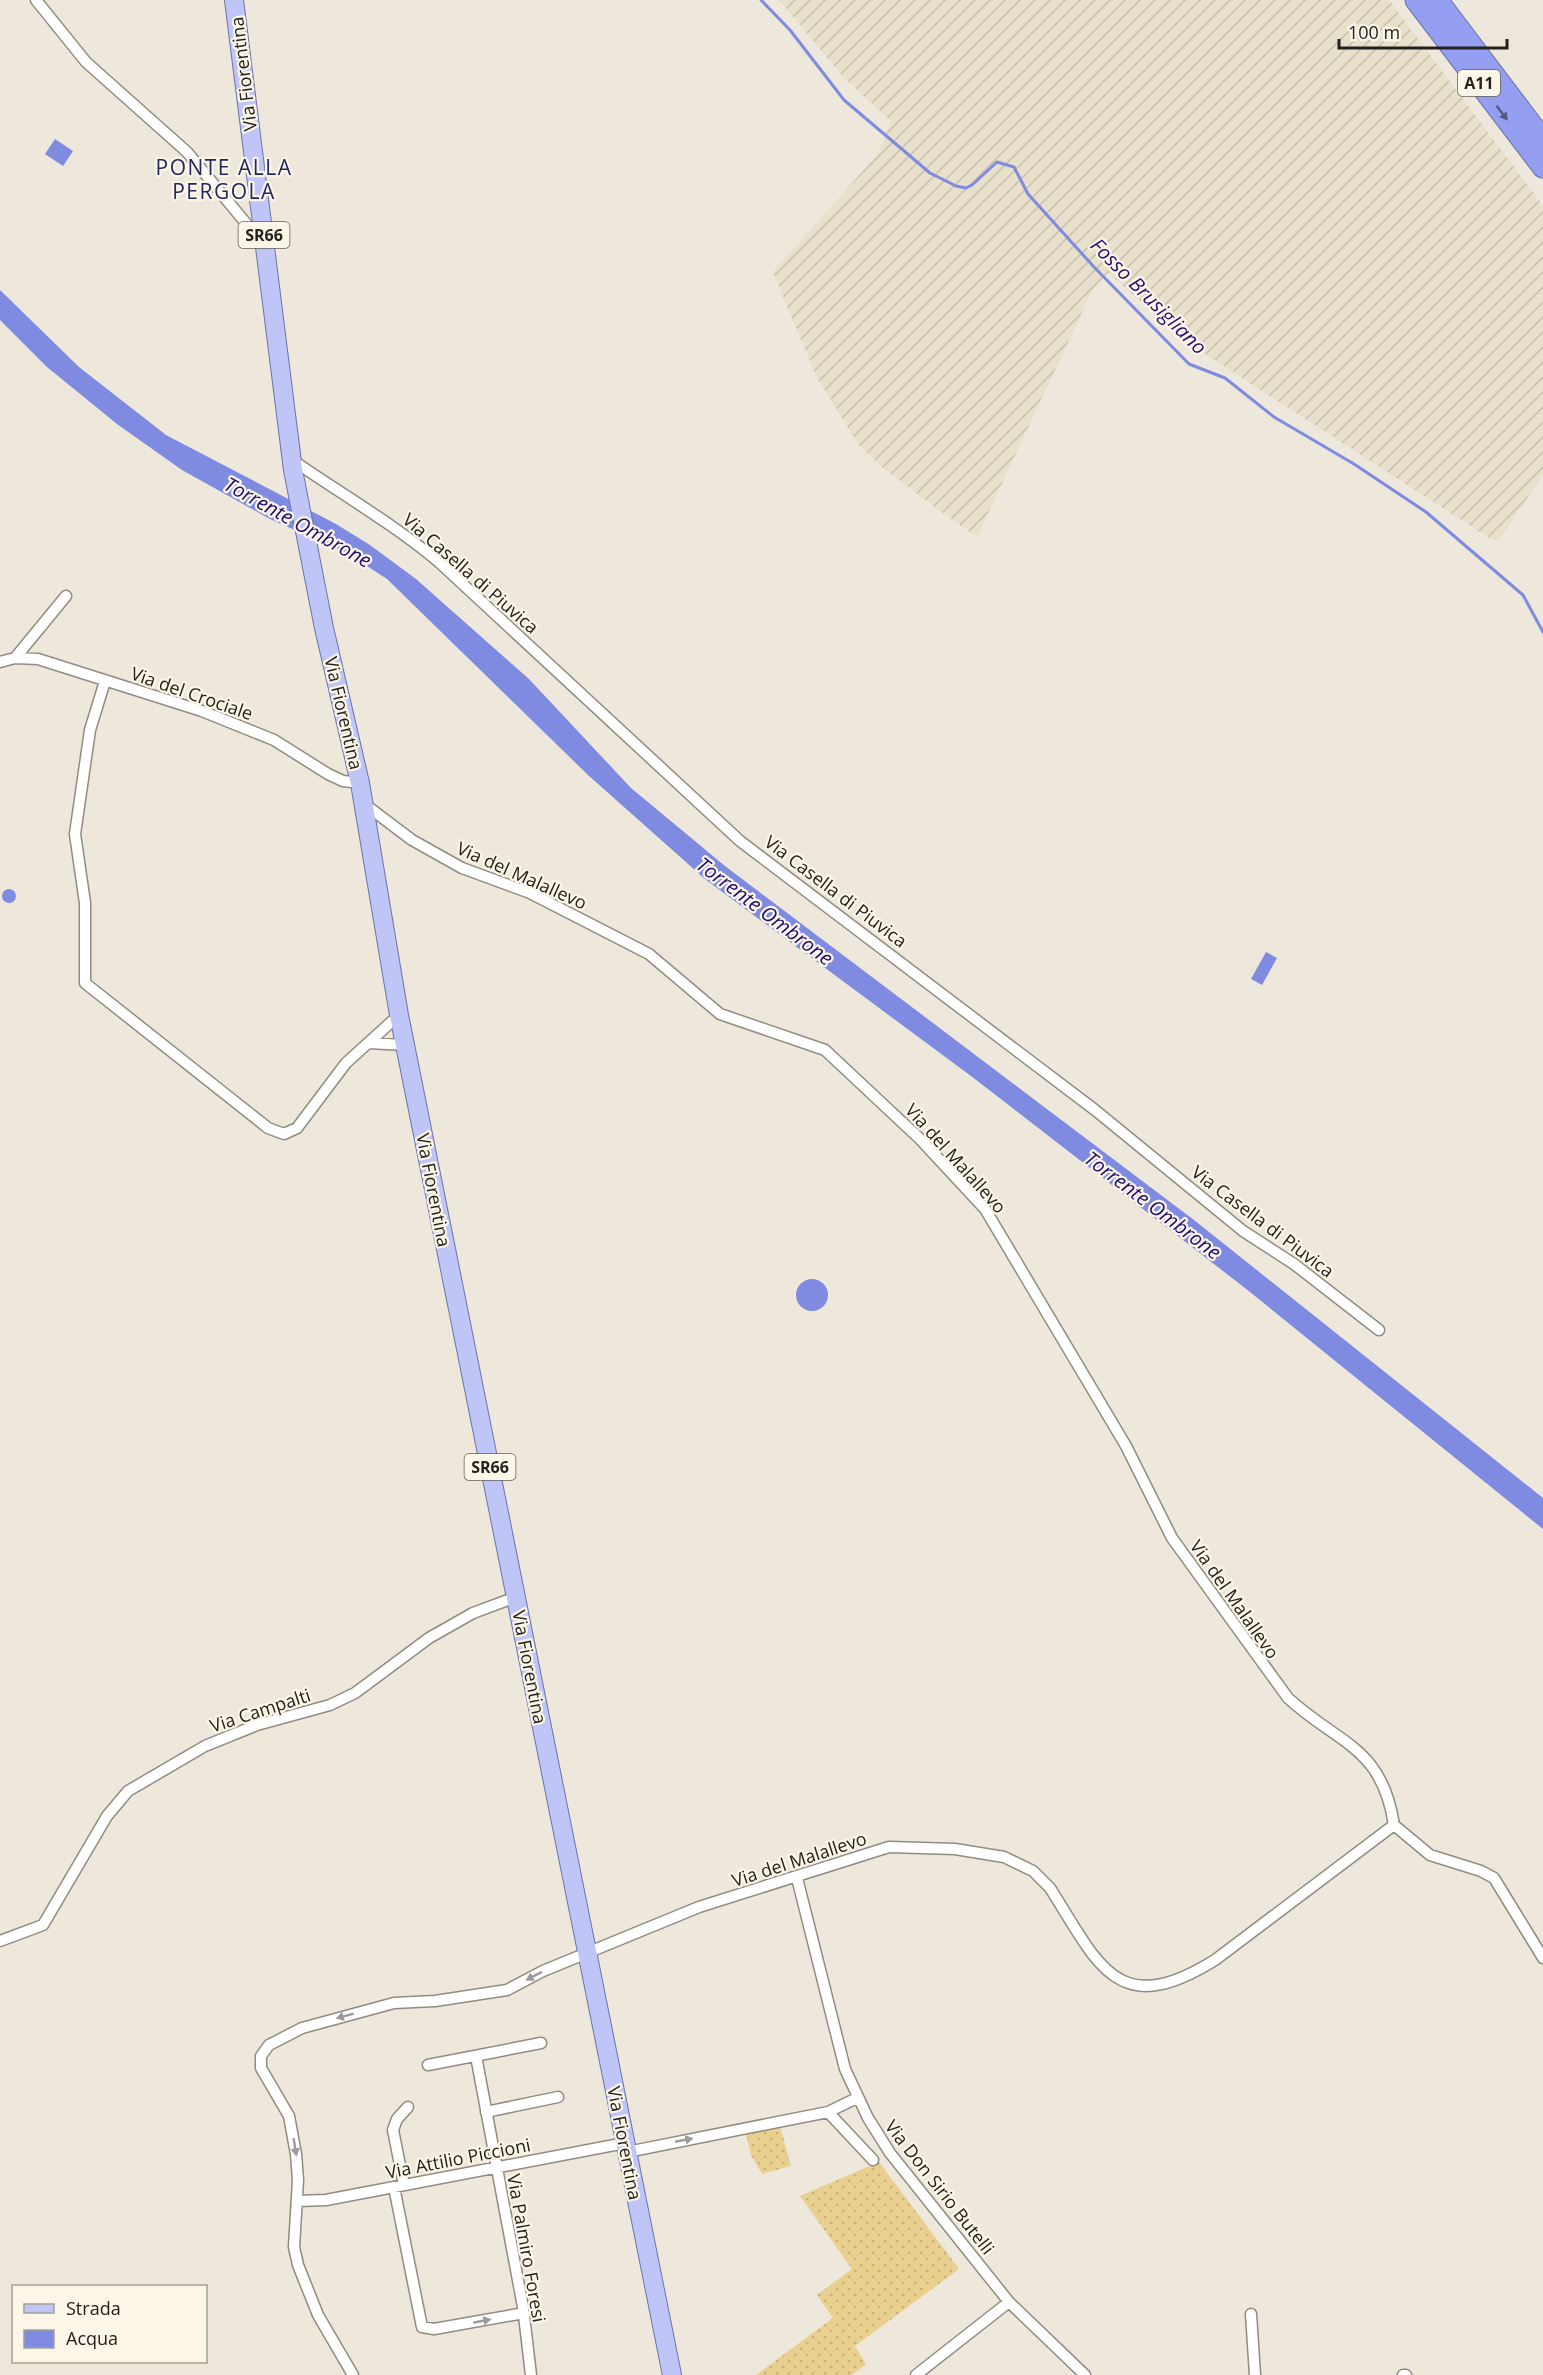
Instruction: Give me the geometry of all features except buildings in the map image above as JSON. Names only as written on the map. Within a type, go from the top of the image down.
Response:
[{"type":"highway","name":"A11","points":[[1416,0],[1543,167]]},
{"type":"highway","name":"A11","points":[[1437,0],[1543,140]]},
{"type":"main road","name":"Via Fiorentina","points":[[234,0],[292,464],[309,559],[360,783],[399,1015],[672,2375]]},
{"type":"street","points":[[36,0],[86,62],[187,152],[266,247]]},
{"type":"street","name":"Via Casella di Piuvica","points":[[292,464],[400,531],[440,563],[740,841],[1095,1110],[1243,1232],[1294,1264],[1379,1330]]},
{"type":"street","points":[[5,658],[66,596]]},
{"type":"street","name":"Via del Crociale","points":[[5,658],[38,659],[202,711],[274,740],[343,781],[360,783]]},
{"type":"street","points":[[105,681],[90,730],[75,834],[85,903],[85,983],[268,1128],[284,1134],[297,1128],[337,1073],[399,1015]]},
{"type":"street","name":"Via del Malallevo","points":[[297,2201],[298,2169],[289,2116],[261,2068],[261,2056],[270,2044],[302,2028],[394,2003],[435,2001],[507,1990],[543,1971],[699,1907],[797,1878],[889,1847],[955,1849],[1004,1857],[1041,1877],[1092,1955],[1111,1975],[1130,1985],[1162,1986],[1183,1978],[1215,1960],[1394,1825],[1390,1801],[1376,1769],[1360,1751],[1307,1716],[1288,1698],[1172,1538],[1126,1446],[985,1209],[920,1139],[825,1050],[720,1014],[649,954],[530,892],[462,868],[412,840],[363,803]]},
{"type":"street","points":[[368,1043],[405,1045]]},
{"type":"street","name":"Via Campalti","points":[[0,1941],[43,1925],[107,1816],[128,1791],[205,1746],[257,1725],[330,1705],[355,1693],[429,1638],[473,1613],[516,1597]]},
{"type":"street","points":[[1394,1825],[1430,1856],[1481,1870],[1494,1878],[1543,1958]]},
{"type":"street","name":"Via Don Sirio Butelli","points":[[797,1878],[838,2043],[857,2098],[890,2153],[1009,2302],[1085,2375]]},
{"type":"street","points":[[428,2065],[541,2043]]},
{"type":"street","name":"Via Palmiro Foresi","points":[[476,2056],[524,2313],[531,2375]]},
{"type":"street","points":[[486,2112],[558,2097]]},
{"type":"street","name":"Via Attilio Piccioni","points":[[297,2201],[315,2202],[496,2167],[828,2112],[857,2098]]},
{"type":"street","points":[[408,2107],[397,2119],[393,2130],[420,2324],[427,2329],[441,2328],[524,2313]]},
{"type":"street","points":[[828,2112],[873,2160]]},
{"type":"street","points":[[297,2201],[294,2247],[298,2265],[318,2315],[353,2375]]},
{"type":"street","points":[[916,2375],[1009,2302]]},
{"type":"street","points":[[1251,2314],[1254,2375]]},
{"type":"shaded area","points":[[779,0],[1389,0],[1543,206],[1543,475],[1499,540],[1489,538],[1188,343],[1108,273],[1093,289],[977,537],[940,511],[882,467],[858,444],[816,376],[773,272],[878,154],[891,121],[844,78]]},
{"type":"shaded area","points":[[780,2126],[791,2166],[762,2174],[751,2155],[746,2134]]},
{"type":"shaded area","points":[[879,2162],[959,2269],[855,2346],[866,2364],[852,2375],[756,2375],[833,2318],[817,2295],[852,2269],[800,2196]]},
{"type":"water","points":[[55,139],[73,151],[63,166],[45,154]]},
{"type":"water","name":"Torrente Ombrone","points":[[0,290],[79,367],[166,435],[336,524],[370,545],[416,579],[529,679],[631,788],[725,866],[1194,1220],[1543,1498],[1543,1529],[1245,1288],[971,1076],[705,879],[588,775],[387,579],[347,553],[270,519],[182,470],[117,424],[47,367],[0,320]]},
{"type":"water","points":[[6,889],[12,889],[16,896],[12,903],[6,903],[2,899],[2,893]]},
{"type":"water","points":[[1266,952],[1277,958],[1262,985],[1251,979]]},
{"type":"water","points":[[812,1279],[823,1284],[828,1295],[823,1306],[812,1311],[801,1306],[796,1295],[801,1284]]},
{"type":"waterway","name":"Fosso Brusigliano","points":[[761,0],[790,30],[844,100],[930,173],[956,186],[966,188],[997,162],[1014,167],[1028,194],[1094,267],[1189,364],[1225,378],[1274,417],[1354,464],[1426,512],[1523,595],[1543,632]]},
{"type":"district","name":"PONTE ALLA PERGOLA","points":[[224,179]]}]
